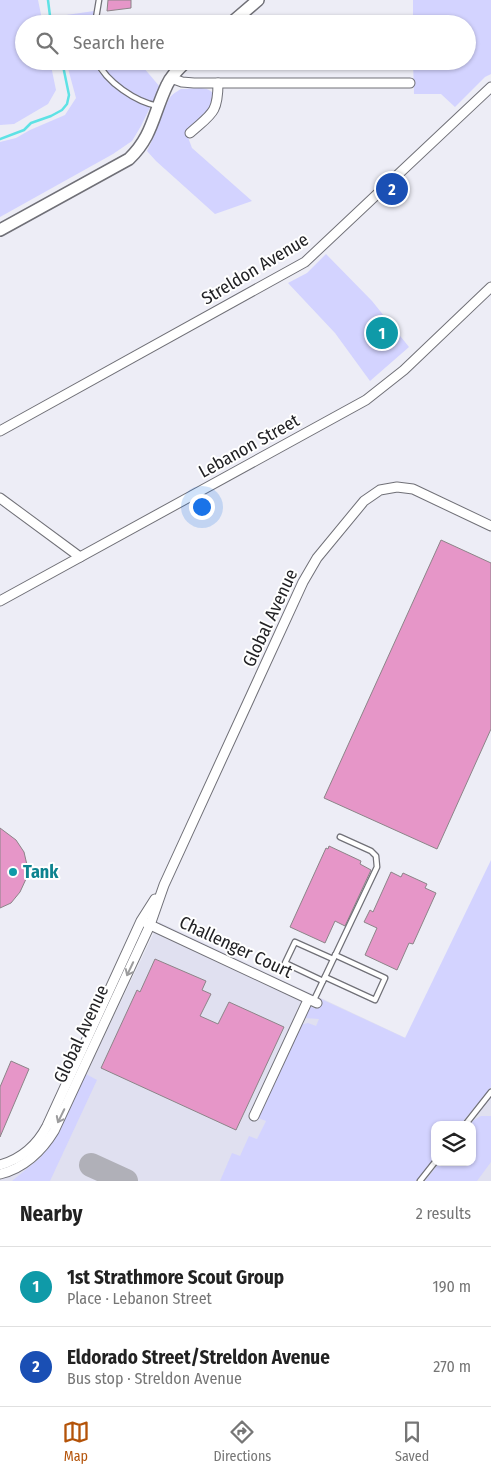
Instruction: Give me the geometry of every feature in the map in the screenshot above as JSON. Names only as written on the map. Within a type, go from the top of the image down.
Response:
[{"type":"main road","points":[[240,15],[258,0]]},
{"type":"main road","points":[[0,230],[129,159],[142,146],[167,85],[179,70]]},
{"type":"street","points":[[171,78],[187,83],[410,83]]},
{"type":"street","points":[[190,133],[215,108],[218,99],[218,83]]},
{"type":"street","name":"Streldon Avenue","points":[[0,431],[305,262],[491,87]]},
{"type":"street","name":"Lebanon Street","points":[[0,601],[366,400],[404,370],[491,287]]},
{"type":"street","name":"Global Avenue","points":[[0,1165],[13,1160],[29,1150],[47,1126],[164,885],[303,582],[317,558],[364,501],[380,490],[397,487],[412,490],[491,526]]},
{"type":"street","points":[[0,498],[80,557]]},
{"type":"street","name":"Global Avenue","points":[[0,1174],[24,1164],[50,1138],[146,923]]},
{"type":"street","name":"Challenger Court","points":[[146,923],[313,1002]]},
{"type":"street","points":[[254,1116],[313,1002]]},
{"type":"lane","points":[[97,15],[100,0]]},
{"type":"lane","points":[[102,70],[115,83],[142,101],[159,106]]},
{"type":"lane","points":[[313,1002],[377,867],[376,856],[371,851],[340,837]]},
{"type":"lane","points":[[295,942],[385,978],[375,1000],[324,979],[285,963],[295,942]]},
{"type":"lane","points":[[468,1121],[491,1092]]},
{"type":"lane","points":[[420,1181],[432,1166]]},
{"type":"shaded area","points":[[0,0],[38,0],[41,15],[15,15],[15,70],[52,70],[56,90],[48,104],[14,124],[0,125]]},
{"type":"shaded area","points":[[413,0],[491,0],[491,74],[485,77],[455,107],[441,94],[414,94],[413,70],[476,70],[476,15],[413,15]]},
{"type":"shaded area","points":[[94,11],[97,15],[66,15]]},
{"type":"shaded area","points":[[68,70],[146,70],[160,87],[132,141],[113,154],[0,217],[0,142],[16,138],[65,115],[76,98]]},
{"type":"shaded area","points":[[203,88],[213,94],[214,100],[207,112],[186,132],[192,148],[252,201],[215,214],[147,151],[169,99],[181,89]]},
{"type":"shaded area","points":[[326,254],[372,301],[409,347],[370,381],[335,333],[288,283],[307,273]]},
{"type":"shaded area","points":[[491,860],[491,1087],[463,1121],[431,1121],[431,1162],[416,1181],[220,1181],[232,1153],[240,1156],[249,1136],[257,1139],[266,1121],[258,1118],[300,1025],[308,1023],[316,1026],[319,1019],[304,1018],[310,1006],[316,1009],[321,999],[405,1038]]},
{"type":"shaded area","points":[[159,922],[491,1078],[491,1181],[0,1181],[0,1179],[20,1172],[34,1163],[54,1141]]},
{"type":"shaded area","points":[[86,1074],[97,1080],[50,1181],[12,1181],[40,1158],[54,1141]]},
{"type":"shaded area","points":[[481,1116],[491,1116],[491,1162],[477,1181],[425,1181],[437,1166],[476,1166],[476,1121],[474,1120]]},
{"type":"building","points":[[108,0],[131,0],[131,8],[107,11]]},
{"type":"building","points":[[383,317],[398,336],[382,350],[366,330]]},
{"type":"building","points":[[441,540],[491,563],[491,729],[437,849],[324,798]]},
{"type":"building","name":"Tank","points":[[0,828],[16,840],[24,852],[27,865],[26,879],[20,892],[11,903],[0,908]]},
{"type":"building","points":[[329,846],[361,861],[360,864],[371,870],[345,926],[335,921],[325,943],[290,927],[326,848],[328,849]]},
{"type":"building","points":[[391,872],[401,877],[403,873],[427,884],[425,888],[436,893],[413,944],[409,943],[397,970],[365,955],[377,928],[364,922],[370,910],[373,912]]},
{"type":"building","points":[[155,959],[206,981],[202,990],[211,994],[200,1016],[218,1024],[229,1002],[284,1027],[236,1130],[101,1068],[137,990],[140,992]]},
{"type":"building","points":[[11,1061],[29,1069],[0,1137],[0,1087]]},
{"type":"waterway","points":[[48,0],[50,15]]},
{"type":"waterway","points":[[0,139],[24,130],[31,123],[62,110],[67,104],[69,95],[64,70]]},
{"type":"taxiway","points":[[91,1165],[126,1181]]},
{"type":"place","name":"Eldorado Street/Streldon Avenue","points":[[392,189]]},
{"type":"place","name":"1st Strathmore Scout Group","points":[[382,333]]},
{"type":"place","name":"Tank","points":[[13,872]]}]
